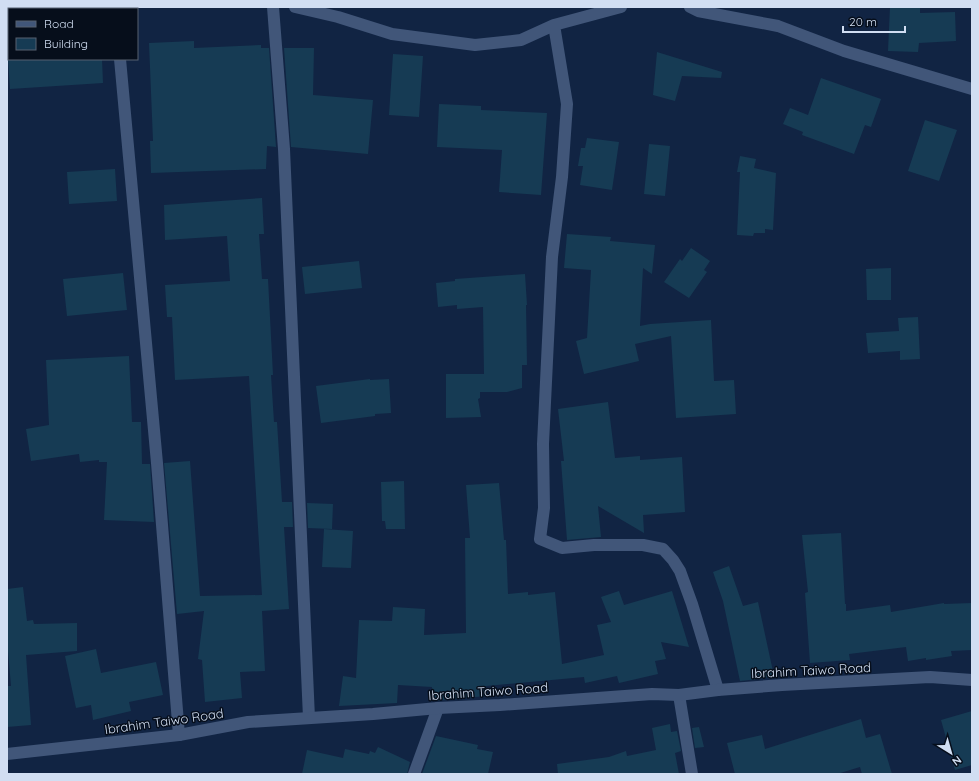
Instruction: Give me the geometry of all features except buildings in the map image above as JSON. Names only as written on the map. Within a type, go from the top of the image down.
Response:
[{"type":"street","points":[[273,7],[284,149],[309,718]]},
{"type":"street","points":[[295,7],[338,17],[392,34],[475,45],[521,40],[554,25],[620,7]]},
{"type":"street","points":[[690,7],[698,11],[778,26],[844,51],[972,89]]},
{"type":"street","points":[[554,25],[566,104],[562,176],[552,257],[543,444],[544,508],[540,539],[562,548],[594,545],[643,545],[663,549],[673,560],[680,572],[692,604],[718,690]]},
{"type":"street","points":[[120,60],[157,463],[179,735]]},
{"type":"street","name":"Ibrahim Taiwo Road","points":[[7,754],[179,735],[248,722],[438,708],[652,694],[679,695],[718,690],[930,677],[972,680]]},
{"type":"street","points":[[679,695],[692,774]]},
{"type":"street","points":[[414,774],[438,708]]}]
